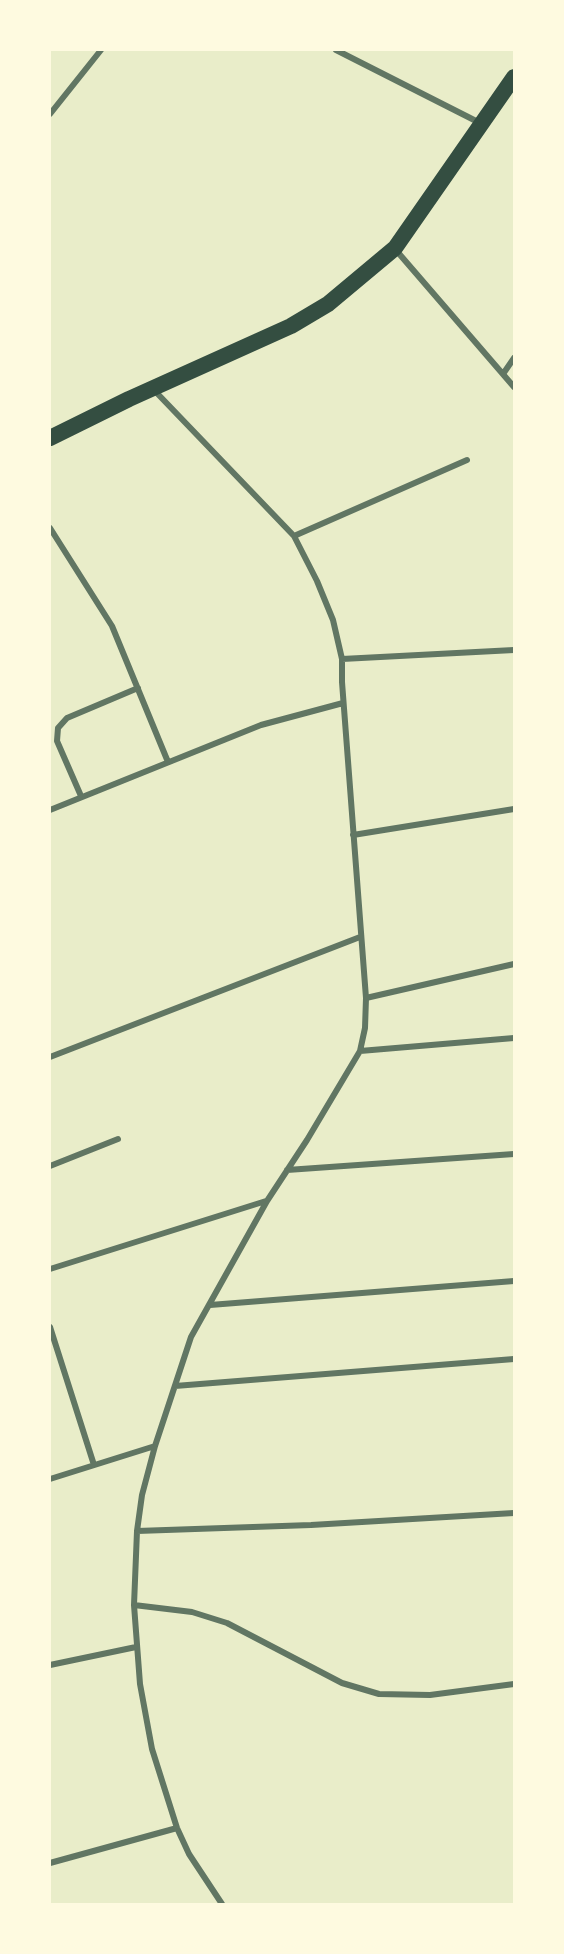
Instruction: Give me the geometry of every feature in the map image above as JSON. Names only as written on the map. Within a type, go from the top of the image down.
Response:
[{"type":"highway","points":[[50,438],[291,326],[328,304],[395,248],[514,77]]},
{"type":"street","points":[[50,114],[101,50]]},
{"type":"street","points":[[336,50],[482,124]]},
{"type":"street","points":[[395,248],[514,387]]},
{"type":"street","points":[[503,374],[514,358]]},
{"type":"street","points":[[152,389],[294,536],[333,620],[342,659],[343,703],[366,998],[365,1028],[360,1051],[267,1201],[190,1337],[155,1446],[142,1495],[137,1531],[134,1605],[140,1684],[152,1749],[177,1828],[189,1854],[222,1905]]},
{"type":"street","points":[[294,536],[467,460]]},
{"type":"street","points":[[50,528],[112,626],[168,762]]},
{"type":"street","points":[[342,659],[514,650]]},
{"type":"street","points":[[81,796],[57,741],[58,728],[67,718],[138,688]]},
{"type":"street","points":[[50,810],[261,725],[343,703]]},
{"type":"street","points":[[353,835],[514,809]]},
{"type":"street","points":[[50,1057],[360,937]]},
{"type":"street","points":[[366,998],[514,964]]},
{"type":"street","points":[[360,1051],[514,1038]]},
{"type":"street","points":[[50,1166],[118,1139]]},
{"type":"street","points":[[287,1170],[514,1154]]},
{"type":"street","points":[[50,1269],[267,1201]]},
{"type":"street","points":[[210,1305],[514,1281]]},
{"type":"street","points":[[50,1327],[94,1465]]},
{"type":"street","points":[[175,1386],[514,1359]]},
{"type":"street","points":[[50,1479],[155,1446]]},
{"type":"street","points":[[137,1531],[311,1525],[514,1513]]},
{"type":"street","points":[[134,1605],[192,1612],[227,1623],[342,1683],[379,1694],[430,1695],[514,1684]]},
{"type":"street","points":[[50,1665],[136,1647]]},
{"type":"street","points":[[50,1863],[177,1828]]}]
